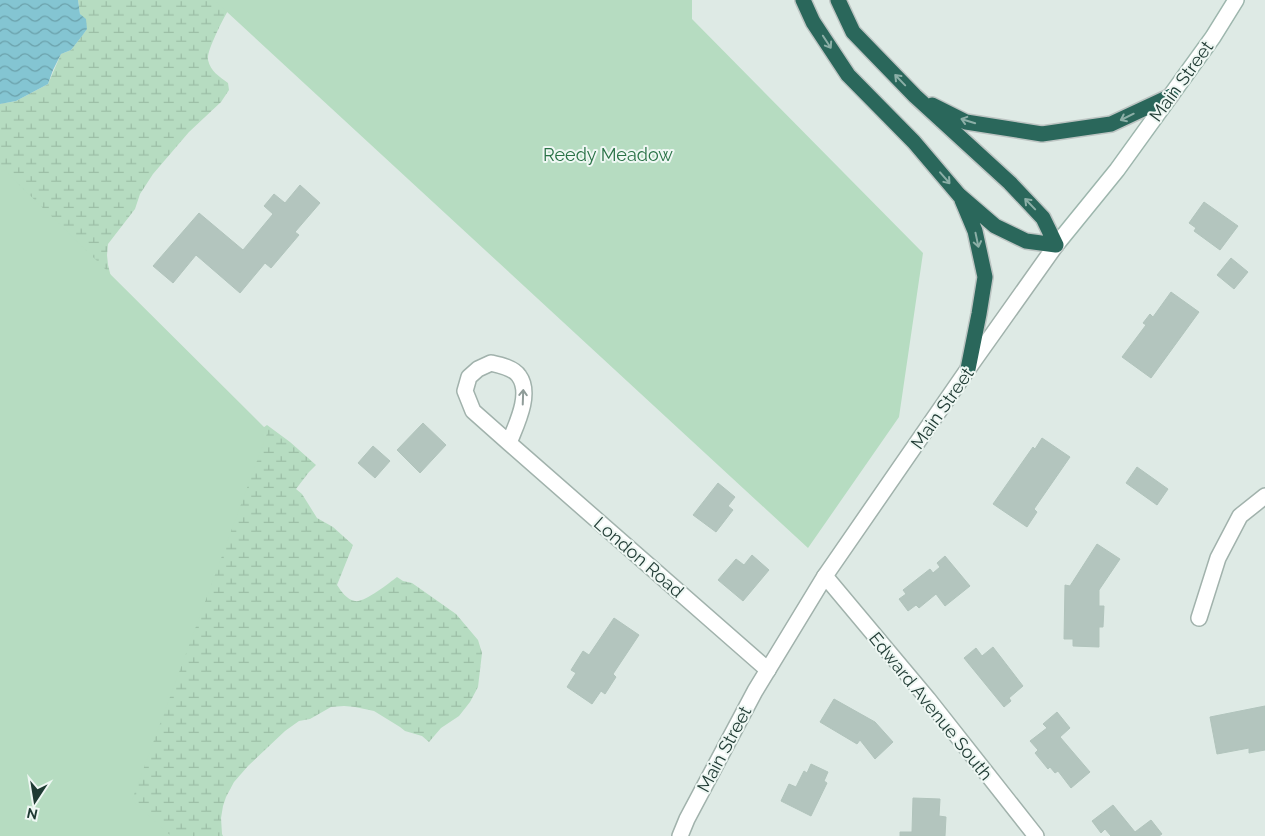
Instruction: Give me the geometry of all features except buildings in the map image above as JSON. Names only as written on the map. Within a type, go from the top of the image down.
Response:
[{"type":"highway","points":[[803,0],[813,22],[848,75],[914,142],[959,195],[995,226],[1026,241],[1056,245]]},
{"type":"highway","points":[[838,0],[853,32],[915,96],[1010,183],[1043,218],[1056,245]]},
{"type":"highway","points":[[915,96],[966,122],[1042,134],[1111,124],[1171,96]]},
{"type":"highway","points":[[959,195],[975,231],[985,277],[968,369]]},
{"type":"street","name":"Main Street","points":[[680,836],[691,810],[755,692],[825,576],[1056,245],[1117,170],[1213,37],[1236,0]]},
{"type":"street","name":"London Road","points":[[509,443],[524,400],[524,394],[519,376],[513,370],[491,363],[469,376],[466,391],[473,411],[509,443],[768,670]]},
{"type":"street","points":[[1199,618],[1218,558],[1240,516],[1265,496]]},
{"type":"street","name":"Edward Avenue South","points":[[825,576],[928,699],[1036,836]]},
{"type":"green space","points":[[78,0],[237,0],[223,19],[212,42],[208,56],[211,68],[228,83],[229,90],[221,102],[189,132],[153,174],[140,194],[135,209],[108,244],[108,265],[112,281],[253,435],[267,425],[316,465],[296,489],[302,494],[317,518],[333,527],[353,545],[337,585],[344,595],[349,599],[359,601],[397,577],[412,583],[456,614],[478,640],[482,653],[478,687],[470,702],[459,716],[441,728],[429,742],[422,736],[405,731],[374,711],[355,707],[331,707],[310,719],[299,721],[285,731],[234,782],[223,806],[221,818],[223,836],[15,836],[0,801],[0,104],[16,101],[48,84],[61,54],[71,50],[87,29],[80,14]]},
{"type":"green space","name":"Reedy Meadow","points":[[214,0],[692,0],[692,19],[923,253],[899,417],[808,548]]},
{"type":"green space","points":[[0,166],[268,431],[132,800],[171,836],[0,836]]},
{"type":"water","points":[[0,0],[78,0],[80,14],[86,19],[87,29],[71,50],[61,54],[48,84],[16,101],[0,104]]}]
